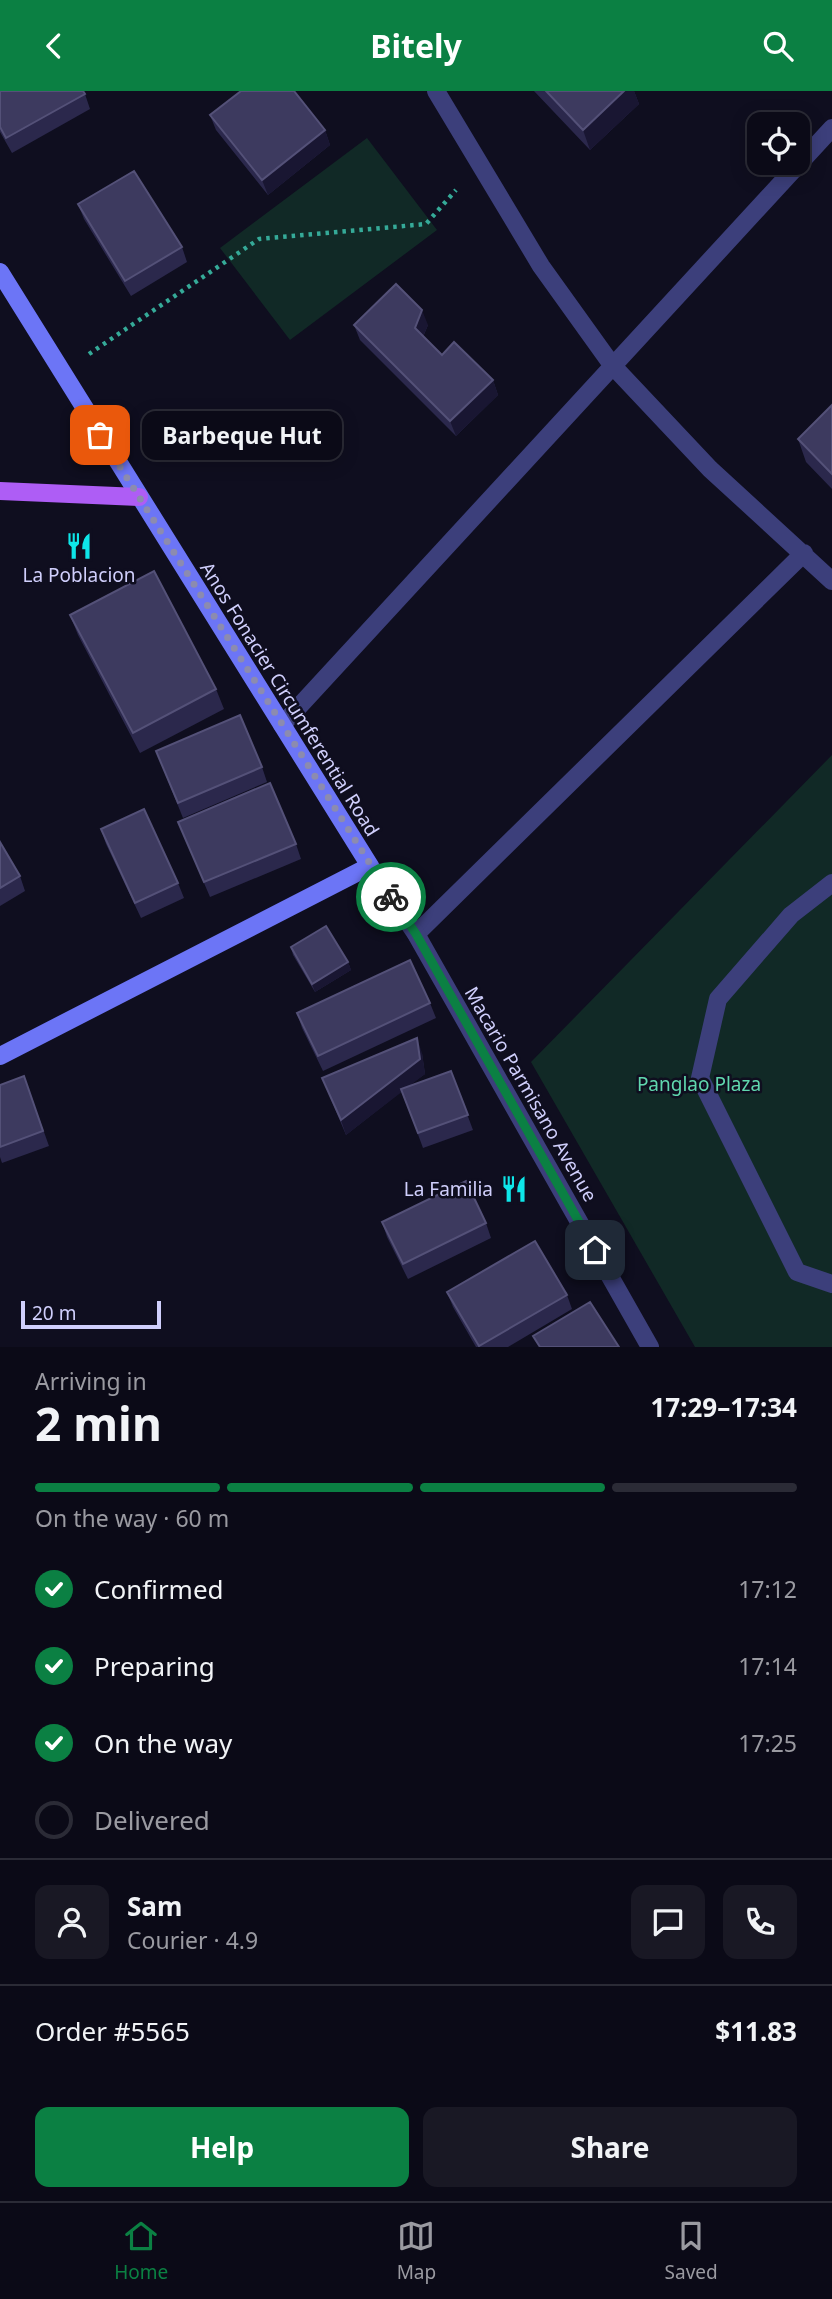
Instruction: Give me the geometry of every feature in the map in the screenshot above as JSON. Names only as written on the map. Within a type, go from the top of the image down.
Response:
[{"type":"main road","name":"Anos Fonacier Circumferential Road","points":[[0,272],[370,866],[0,1056]]},
{"type":"main road","points":[[0,491],[139,497]]},
{"type":"street","points":[[436,91],[541,266],[612,365],[710,469],[832,581]]},
{"type":"street","points":[[282,726],[832,128]]},
{"type":"street","points":[[416,934],[804,553]]},
{"type":"street","name":"Macario Parmisano Avenue","points":[[370,866],[416,934],[650,1347]]},
{"type":"street","points":[[832,883],[791,915],[718,999],[700,1077],[797,1272],[832,1284]]},
{"type":"path","points":[[61,373],[259,239],[426,224],[479,163]]},
{"type":"green space","points":[[367,138],[437,230],[290,340],[220,248]]},
{"type":"green space","name":"Panglao Plaza","points":[[832,755],[832,1347],[695,1347],[531,1062]]},
{"type":"building","points":[[0,91],[83,91],[85,94],[6,138],[0,127]]},
{"type":"building","points":[[241,91],[294,91],[325,130],[262,180],[210,115]]},
{"type":"building","points":[[546,91],[624,91],[583,130]]},
{"type":"building","points":[[134,171],[182,247],[125,281],[78,204]]},
{"type":"building","points":[[396,284],[422,310],[415,328],[442,355],[454,342],[493,380],[450,421],[354,325]]},
{"type":"building","points":[[832,405],[832,474],[798,439]]},
{"type":"building","points":[[154,571],[216,689],[133,733],[70,615]]},
{"type":"building","points":[[240,715],[262,767],[178,803],[156,751]]},
{"type":"building","points":[[270,783],[296,844],[204,882],[178,822]]},
{"type":"building","points":[[144,809],[178,883],[135,903],[101,829]]},
{"type":"building","points":[[0,842],[20,876],[0,888]]},
{"type":"building","points":[[326,926],[348,962],[312,984],[291,947]]},
{"type":"building","points":[[410,960],[430,1003],[318,1056],[297,1013]]},
{"type":"building","points":[[417,1038],[420,1059],[341,1120],[322,1078]]},
{"type":"building","points":[[451,1071],[468,1115],[418,1133],[401,1089]]},
{"type":"building","points":[[24,1076],[43,1131],[0,1147],[0,1085]]},
{"type":"building","points":[[466,1181],[486,1223],[403,1264],[382,1222]]},
{"type":"building","points":[[535,1241],[567,1295],[479,1346],[447,1292]]},
{"type":"building","points":[[590,1302],[619,1347],[540,1347],[533,1336]]},
{"type":"way so far","points":[[100,435],[391,897]]},
{"type":"place","name":"Barbeque Hut","points":[[100,435]]},
{"type":"place","name":"La Poblacion","points":[[79,546]]},
{"type":"place","name":"La Familia","points":[[514,1189]]},
{"type":"route","points":[[391,897],[416,934],[595,1250]]}]
